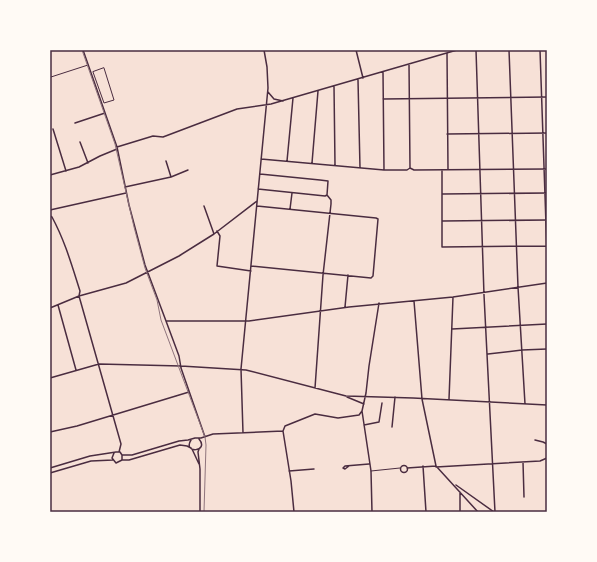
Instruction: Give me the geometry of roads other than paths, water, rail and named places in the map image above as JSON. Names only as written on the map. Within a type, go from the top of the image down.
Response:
[{"type":"street","points":[[83,50],[117,148],[126,193],[145,265],[179,356],[180,366],[205,437]]},
{"type":"street","points":[[243,433],[241,369],[268,92],[268,72],[264,50]]},
{"type":"street","points":[[356,50],[363,78]]},
{"type":"street","points":[[50,175],[88,163],[117,148],[153,136],[163,137],[237,109],[267,106],[457,50]]},
{"type":"street","points":[[476,50],[482,247],[494,512]]},
{"type":"street","points":[[509,50],[516,246],[525,404]]},
{"type":"street","points":[[540,50],[546,169],[547,254]]},
{"type":"street","points":[[447,53],[448,169]]},
{"type":"street","points":[[409,64],[410,168]]},
{"type":"street","points":[[51,77],[88,65]]},
{"type":"street","points":[[104,68],[106,69],[114,100],[104,103],[93,72],[104,68]]},
{"type":"street","points":[[383,72],[384,170]]},
{"type":"street","points":[[358,79],[360,168]]},
{"type":"street","points":[[334,86],[335,165]]},
{"type":"street","points":[[312,163],[318,91]]},
{"type":"street","points":[[268,92],[274,99],[284,101]]},
{"type":"street","points":[[384,99],[547,97]]},
{"type":"street","points":[[287,161],[293,98]]},
{"type":"street","points":[[75,122],[105,113]]},
{"type":"street","points":[[53,129],[66,171]]},
{"type":"street","points":[[447,134],[547,133]]},
{"type":"street","points":[[80,142],[88,163]]},
{"type":"street","points":[[261,159],[384,170],[407,170],[410,168],[414,170],[546,169]]},
{"type":"street","points":[[166,161],[172,177]]},
{"type":"street","points":[[442,169],[442,247],[547,246]]},
{"type":"street","points":[[125,186],[172,177],[188,170]]},
{"type":"street","points":[[260,174],[328,181],[327,195],[331,200],[320,310],[315,388]]},
{"type":"street","points":[[258,189],[317,196],[327,195]]},
{"type":"street","points":[[50,210],[126,193]]},
{"type":"street","points":[[290,209],[292,193]]},
{"type":"street","points":[[443,194],[546,193]]},
{"type":"street","points":[[50,308],[79,296],[126,283],[182,254],[214,234],[257,201]]},
{"type":"street","points":[[204,206],[214,234]]},
{"type":"street","points":[[251,266],[371,278],[378,219],[257,206]]},
{"type":"street","points":[[50,216],[61,234],[70,257],[80,291],[79,296],[121,444],[119,452]]},
{"type":"street","points":[[442,221],[546,220]]},
{"type":"street","points":[[217,231],[220,236],[217,266],[251,271]]},
{"type":"street","points":[[345,307],[348,276]]},
{"type":"street","points":[[166,321],[246,321],[379,303],[453,297],[547,283]]},
{"type":"street","points":[[449,400],[453,297]]},
{"type":"street","points":[[414,301],[422,399],[436,466],[478,512]]},
{"type":"street","points":[[372,512],[371,471],[362,411],[366,397],[379,303]]},
{"type":"street","points":[[58,305],[76,371]]},
{"type":"street","points":[[452,329],[547,324]]},
{"type":"street","points":[[488,354],[547,349]]},
{"type":"street","points":[[50,378],[99,364],[241,369],[346,396],[364,404]]},
{"type":"street","points":[[50,432],[77,426],[187,393],[189,390]]},
{"type":"street","points":[[346,396],[396,397],[547,405]]},
{"type":"street","points":[[392,427],[396,397]]},
{"type":"street","points":[[364,425],[380,422],[382,403]]},
{"type":"street","points":[[359,415],[362,411]]},
{"type":"street","points":[[294,512],[283,431],[285,426],[316,414],[336,418],[359,415],[362,416]]},
{"type":"street","points":[[50,468],[90,456],[114,452],[119,452],[122,455],[132,455],[213,434],[283,431]]},
{"type":"street","points":[[193,438],[189,443],[200,468]]},
{"type":"street","points":[[197,438],[201,443],[198,452],[200,468],[200,512]]},
{"type":"street","points":[[535,440],[547,444]]},
{"type":"street","points":[[50,473],[91,461],[113,460],[117,463],[122,460],[129,460],[181,445],[188,446],[196,450],[199,448]]},
{"type":"street","points":[[113,460],[112,456],[114,452]]},
{"type":"street","points":[[122,455],[122,460]]},
{"type":"street","points":[[371,471],[400,468],[404,465],[407,468],[423,466],[493,464],[540,461],[547,458]]},
{"type":"street","points":[[523,462],[524,497]]},
{"type":"street","points":[[349,466],[369,464]]},
{"type":"street","points":[[423,466],[426,512]]},
{"type":"street","points":[[400,468],[401,471],[404,472],[407,468]]},
{"type":"street","points":[[289,471],[314,469]]},
{"type":"street","points":[[453,483],[494,512]]},
{"type":"street","points":[[460,491],[460,512]]},
{"type":"street","points":[[459,501],[461,498],[465,498]]},
{"type":"tram line","points":[[82,50],[115,144],[134,227],[145,268],[157,300],[161,320],[205,437],[204,512]]}]
